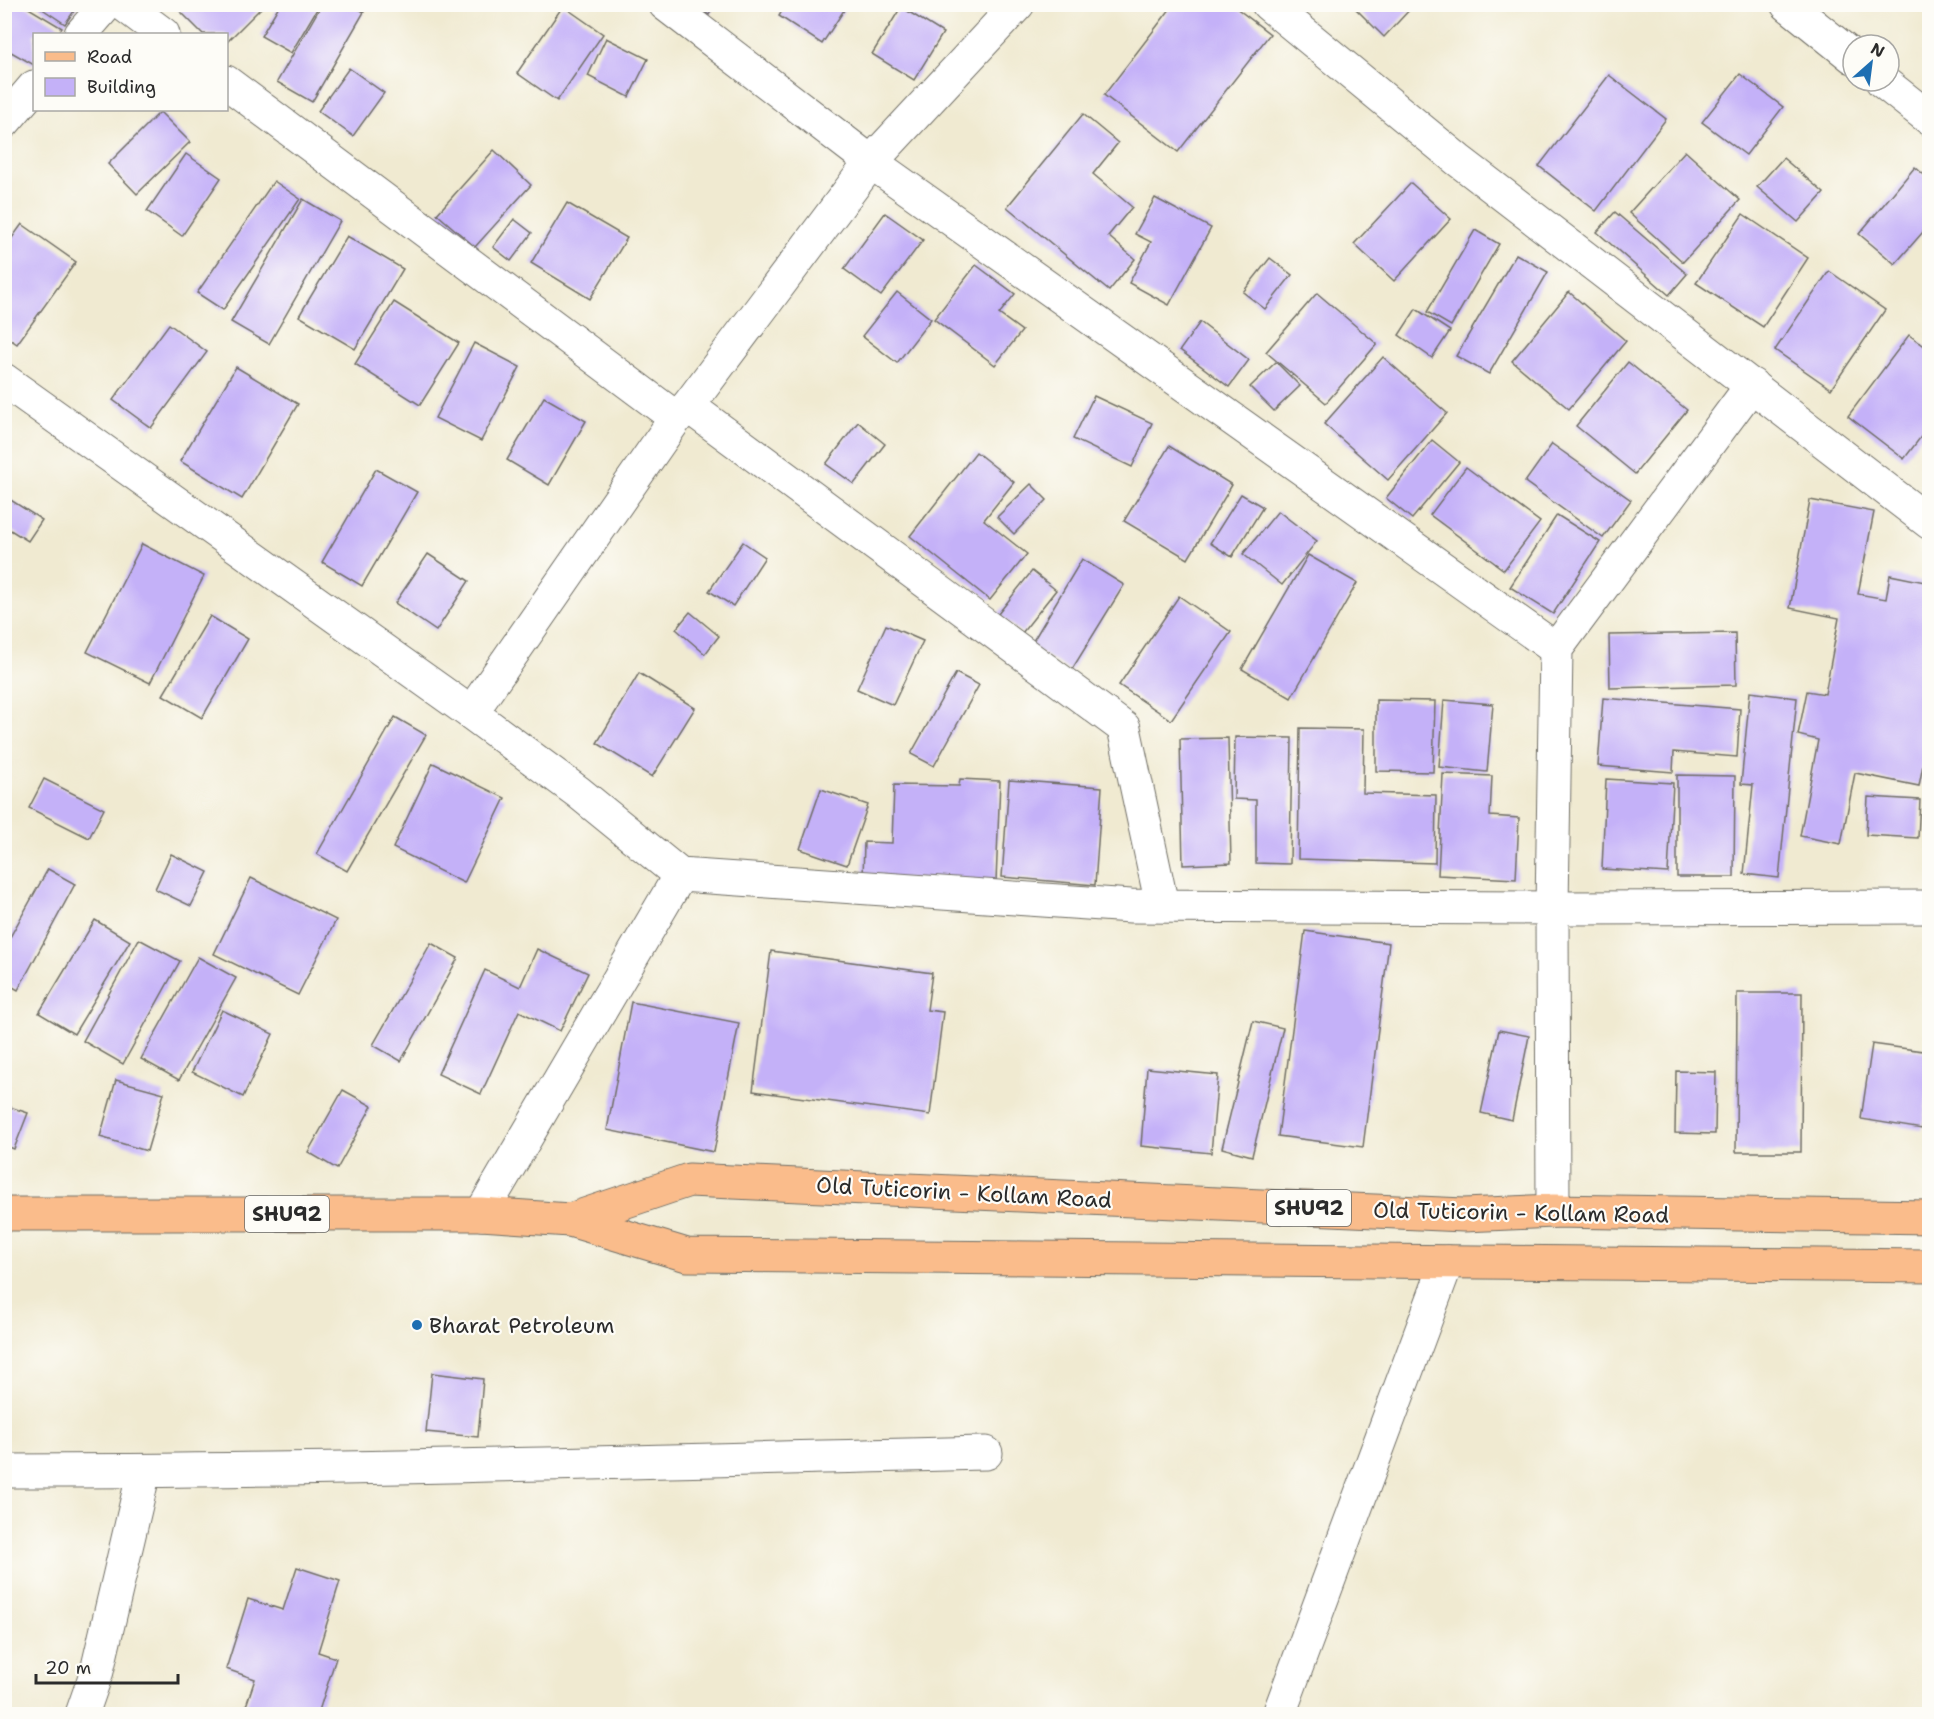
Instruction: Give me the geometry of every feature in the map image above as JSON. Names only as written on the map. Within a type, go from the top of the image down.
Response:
[{"type":"main road","name":"Old Tuticorin - Kollam Road","points":[[4,1214],[481,1214],[570,1220],[689,1180],[1464,1215],[1553,1211],[1929,1217]]},
{"type":"main road","points":[[570,1220],[687,1255],[1929,1266]]},
{"type":"street","points":[[82,33],[107,4]]},
{"type":"street","points":[[123,4],[162,33]]},
{"type":"street","points":[[665,4],[871,162],[1556,650]]},
{"type":"street","points":[[471,713],[682,412],[871,162],[1018,4]]},
{"type":"street","points":[[1268,4],[1458,160],[1929,523]]},
{"type":"street","points":[[1787,4],[1841,47]]},
{"type":"street","points":[[228,83],[1124,728],[1162,905]]},
{"type":"street","points":[[4,122],[33,88]]},
{"type":"street","points":[[1897,93],[1929,119]]},
{"type":"street","points":[[4,380],[471,713],[578,792],[680,875],[1131,906],[1929,907]]},
{"type":"street","points":[[1553,1211],[1552,908],[1556,650],[1752,385]]},
{"type":"street","points":[[481,1214],[680,875]]},
{"type":"street","points":[[1279,1714],[1447,1262]]},
{"type":"street","points":[[4,1471],[568,1464],[986,1453]]},
{"type":"street","points":[[82,1714],[97,1671],[144,1471]]},
{"type":"building","points":[[4,4],[22,4],[62,28],[59,33],[33,33],[33,64],[4,48]]},
{"type":"building","points":[[35,4],[79,4],[65,24]]},
{"type":"building","points":[[173,4],[265,4],[228,41],[228,33],[202,33]]},
{"type":"building","points":[[280,4],[320,4],[291,53],[261,36]]},
{"type":"building","points":[[322,4],[351,4],[364,12],[312,102],[277,82]]},
{"type":"building","points":[[691,4],[715,4],[709,15]]},
{"type":"building","points":[[786,4],[848,4],[822,44],[779,16]]},
{"type":"building","points":[[1174,4],[1231,4],[1270,34],[1178,152],[1104,95]]},
{"type":"building","points":[[1351,4],[1415,4],[1384,37]]},
{"type":"building","points":[[563,6],[603,34],[557,101],[517,73]]},
{"type":"building","points":[[901,7],[943,33],[914,80],[872,54]]},
{"type":"building","points":[[606,38],[648,59],[629,97],[588,76]]},
{"type":"building","points":[[349,68],[384,93],[353,136],[318,111]]},
{"type":"building","points":[[1740,74],[1783,107],[1746,155],[1702,122]]},
{"type":"building","points":[[1609,75],[1666,119],[1596,211],[1539,166]]},
{"type":"building","points":[[160,112],[190,142],[137,194],[108,164]]},
{"type":"building","points":[[1083,114],[1118,143],[1093,174],[1132,207],[1108,236],[1135,259],[1109,291],[1007,207]]},
{"type":"building","points":[[494,150],[531,185],[475,247],[437,214]]},
{"type":"building","points":[[1685,151],[1740,200],[1683,262],[1629,213]]},
{"type":"building","points":[[186,154],[221,178],[182,236],[147,211]]},
{"type":"building","points":[[1783,158],[1824,193],[1798,222],[1757,187]]},
{"type":"building","points":[[1915,167],[1930,180],[1930,224],[1895,264],[1859,234]]},
{"type":"building","points":[[274,181],[300,199],[223,310],[197,293]]},
{"type":"building","points":[[1411,183],[1451,219],[1394,281],[1354,244]]},
{"type":"building","points":[[1155,198],[1211,228],[1169,305],[1129,283],[1151,242],[1135,234]]},
{"type":"building","points":[[303,199],[340,221],[269,344],[231,322]]},
{"type":"building","points":[[567,203],[627,238],[590,299],[531,263]]},
{"type":"building","points":[[1615,212],[1687,274],[1669,295],[1597,232]]},
{"type":"building","points":[[885,213],[923,240],[881,296],[844,269]]},
{"type":"building","points":[[1743,214],[1808,258],[1763,327],[1696,283]]},
{"type":"building","points":[[514,219],[532,233],[511,261],[493,247]]},
{"type":"building","points":[[22,224],[76,262],[17,344],[4,335],[4,249]]},
{"type":"building","points":[[1475,230],[1499,244],[1451,326],[1427,312]]},
{"type":"building","points":[[347,236],[403,269],[355,349],[299,316]]},
{"type":"building","points":[[1516,254],[1548,272],[1489,374],[1456,356]]},
{"type":"building","points":[[1270,258],[1292,275],[1265,309],[1243,292]]},
{"type":"building","points":[[976,265],[1015,294],[999,314],[1022,331],[995,365],[934,319]]},
{"type":"building","points":[[1829,271],[1885,310],[1831,389],[1775,350]]},
{"type":"building","points":[[897,292],[931,319],[897,363],[862,336]]},
{"type":"building","points":[[1569,292],[1626,341],[1569,409],[1512,361]]},
{"type":"building","points":[[1317,293],[1377,344],[1326,403],[1266,352]]},
{"type":"building","points":[[394,302],[459,343],[420,405],[355,364]]},
{"type":"building","points":[[1416,309],[1450,331],[1432,358],[1399,335]]},
{"type":"building","points":[[1200,322],[1249,360],[1229,387],[1180,350]]},
{"type":"building","points":[[169,324],[207,352],[151,428],[113,400]]},
{"type":"building","points":[[1909,335],[1930,350],[1930,425],[1904,459],[1848,416]]},
{"type":"building","points":[[474,343],[520,367],[481,441],[435,418]]},
{"type":"building","points":[[1383,357],[1447,413],[1388,480],[1324,424]]},
{"type":"building","points":[[1276,362],[1300,386],[1274,411],[1250,387]]},
{"type":"building","points":[[1628,362],[1687,410],[1635,474],[1576,426]]},
{"type":"building","points":[[236,367],[298,404],[242,499],[180,461]]},
{"type":"building","points":[[1094,396],[1152,423],[1132,467],[1073,439]]},
{"type":"building","points":[[544,397],[586,421],[549,485],[507,460]]},
{"type":"building","points":[[858,422],[885,444],[854,484],[826,464]]},
{"type":"building","points":[[1432,440],[1459,462],[1412,519],[1386,498]]},
{"type":"building","points":[[1552,444],[1631,500],[1603,538],[1525,482]]},
{"type":"building","points":[[1169,446],[1232,485],[1188,559],[1124,521]]},
{"type":"building","points":[[976,452],[1014,482],[984,520],[1027,554],[990,600],[910,536]]},
{"type":"building","points":[[1466,467],[1540,522],[1504,570],[1430,515]]},
{"type":"building","points":[[376,469],[417,492],[362,586],[322,562]]},
{"type":"building","points":[[1031,484],[1047,500],[1014,534],[997,517]]},
{"type":"building","points":[[1241,494],[1263,507],[1232,557],[1210,543]]},
{"type":"building","points":[[6,497],[42,520],[28,541],[4,526]]},
{"type":"building","points":[[1810,500],[1874,512],[1858,594],[1886,599],[1890,575],[1930,583],[1930,728],[1919,786],[1855,773],[1841,844],[1800,836],[1818,740],[1798,735],[1807,691],[1825,694],[1839,618],[1790,608]]},
{"type":"building","points":[[1278,511],[1317,541],[1282,585],[1243,554]]},
{"type":"building","points":[[1557,515],[1600,542],[1553,614],[1510,587]]},
{"type":"building","points":[[743,542],[765,557],[733,606],[709,591]]},
{"type":"building","points":[[142,544],[204,576],[150,683],[87,652]]},
{"type":"building","points":[[428,554],[469,581],[436,631],[395,603]]},
{"type":"building","points":[[1308,555],[1357,583],[1291,698],[1242,669]]},
{"type":"building","points":[[1082,559],[1124,585],[1071,671],[1030,646]]},
{"type":"building","points":[[1032,571],[1056,590],[1022,633],[998,614]]},
{"type":"building","points":[[1179,596],[1231,632],[1171,720],[1119,685]]},
{"type":"building","points":[[690,612],[719,636],[705,654],[676,629]]},
{"type":"building","points":[[210,616],[248,639],[202,718],[163,695]]},
{"type":"building","points":[[886,625],[923,641],[893,705],[857,689]]},
{"type":"building","points":[[1735,633],[1736,685],[1610,688],[1609,635]]},
{"type":"building","points":[[639,673],[695,708],[652,777],[597,743]]},
{"type":"building","points":[[956,673],[979,685],[934,766],[911,754]]},
{"type":"building","points":[[1750,692],[1797,698],[1779,878],[1744,874],[1753,785],[1741,784]]},
{"type":"building","points":[[1603,698],[1740,709],[1737,757],[1674,752],[1673,772],[1598,766]]},
{"type":"building","points":[[1376,700],[1435,701],[1433,772],[1376,771]]},
{"type":"building","points":[[1444,700],[1493,704],[1487,772],[1439,767]]},
{"type":"building","points":[[395,717],[426,735],[347,871],[317,854]]},
{"type":"building","points":[[1300,728],[1364,729],[1363,793],[1436,795],[1435,863],[1298,859]]},
{"type":"building","points":[[1235,737],[1292,738],[1290,864],[1256,863],[1256,800],[1234,799]]},
{"type":"building","points":[[1228,738],[1231,863],[1183,865],[1180,739]]},
{"type":"building","points":[[433,763],[505,798],[464,883],[393,848]]},
{"type":"building","points":[[1443,774],[1492,776],[1490,816],[1519,818],[1516,879],[1438,875]]},
{"type":"building","points":[[1677,775],[1735,776],[1734,877],[1677,877]]},
{"type":"building","points":[[44,779],[104,809],[89,838],[29,808]]},
{"type":"building","points":[[960,779],[1000,781],[996,882],[863,878],[864,842],[892,843],[894,785],[959,786]]},
{"type":"building","points":[[1606,779],[1673,783],[1668,873],[1602,869]]},
{"type":"building","points":[[1009,780],[1102,787],[1095,885],[1002,877]]},
{"type":"building","points":[[821,789],[868,805],[847,865],[800,849]]},
{"type":"building","points":[[1868,797],[1920,800],[1918,838],[1866,835]]},
{"type":"building","points":[[171,854],[208,872],[191,906],[155,889]]},
{"type":"building","points":[[48,869],[75,884],[18,990],[4,982],[4,948]]},
{"type":"building","points":[[251,878],[336,920],[298,995],[214,954]]},
{"type":"building","points":[[95,920],[130,941],[74,1034],[39,1013]]},
{"type":"building","points":[[1305,931],[1389,943],[1363,1147],[1278,1136]]},
{"type":"building","points":[[139,939],[180,961],[123,1064],[83,1041]]},
{"type":"building","points":[[431,943],[458,958],[401,1061],[373,1045]]},
{"type":"building","points":[[537,949],[588,973],[560,1031],[519,1011],[481,1094],[438,1074],[485,970],[520,987]]},
{"type":"building","points":[[771,951],[932,973],[927,1010],[943,1012],[930,1115],[753,1091]]},
{"type":"building","points":[[198,957],[236,978],[179,1080],[141,1059]]},
{"type":"building","points":[[1737,993],[1802,993],[1801,1152],[1736,1152]]},
{"type":"building","points":[[631,1002],[739,1023],[714,1152],[607,1130]]},
{"type":"building","points":[[222,1010],[273,1034],[243,1097],[192,1072]]},
{"type":"building","points":[[1253,1021],[1283,1028],[1252,1156],[1222,1148]]},
{"type":"building","points":[[1499,1030],[1529,1036],[1512,1120],[1481,1113]]},
{"type":"building","points":[[1872,1044],[1930,1052],[1930,1077],[1922,1129],[1861,1119]]},
{"type":"building","points":[[1147,1068],[1218,1075],[1211,1153],[1141,1146]]},
{"type":"building","points":[[1676,1071],[1716,1072],[1715,1134],[1675,1133]]},
{"type":"building","points":[[116,1080],[164,1093],[147,1151],[100,1137]]},
{"type":"building","points":[[343,1090],[372,1106],[337,1169],[308,1152]]},
{"type":"building","points":[[4,1105],[28,1113],[14,1149],[4,1145]]},
{"type":"building","points":[[432,1373],[483,1379],[478,1437],[426,1432]]},
{"type":"building","points":[[297,1567],[340,1581],[318,1652],[336,1658],[318,1714],[263,1714],[245,1709],[255,1679],[226,1669],[248,1599],[283,1610]]},
{"type":"place","name":"Bharat Petroleum","points":[[417,1325]]}]
